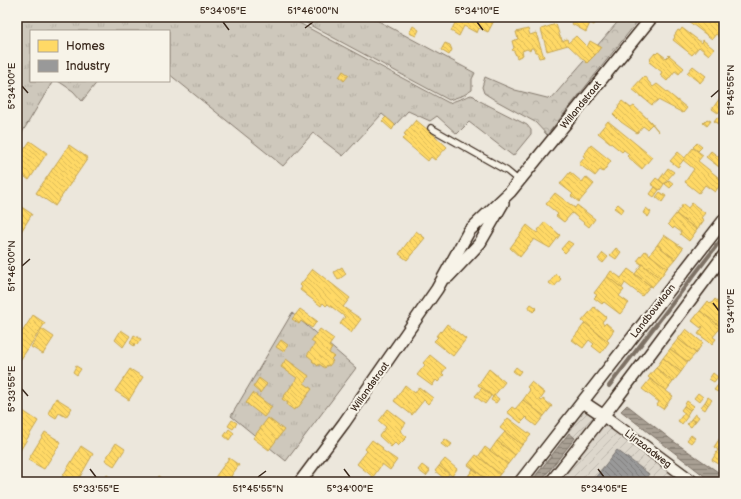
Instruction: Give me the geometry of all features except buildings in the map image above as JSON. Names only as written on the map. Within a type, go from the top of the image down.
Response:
[{"type":"street","name":"Willandstraat","points":[[300,482],[344,423],[437,289],[469,231],[510,192],[652,17]]},
{"type":"street","name":"Willandstraat","points":[[437,289],[480,243],[510,192]]},
{"type":"street","name":"Landbouwlaan","points":[[520,482],[724,220]]},
{"type":"street","points":[[551,482],[604,416],[724,255]]},
{"type":"street","points":[[583,402],[604,416]]},
{"type":"street","name":"Lijnzaadweg","points":[[604,416],[692,482]]},
{"type":"lane","points":[[431,128],[507,171],[519,181]]},
{"type":"shaded area","points":[[580,396],[692,482],[512,482]]},
{"type":"shaded area","points":[[627,405],[673,441],[724,476],[723,482],[712,482],[621,411]]},
{"type":"shaded area","points":[[569,433],[575,438],[540,482],[531,482]]},
{"type":"green space","points":[[17,17],[288,17],[449,103],[471,95],[527,125],[531,130],[531,134],[513,156],[469,122],[457,134],[437,116],[430,121],[408,111],[395,125],[382,114],[343,156],[313,133],[283,166],[170,75],[170,30],[30,30],[30,82],[52,82],[17,141]]},
{"type":"green space","points":[[295,17],[371,17],[475,73],[472,79],[472,90],[464,95],[449,100]]},
{"type":"green space","points":[[622,17],[641,17],[547,135],[535,122],[484,93],[482,87],[485,77],[515,90],[551,99]]},
{"type":"green space","points":[[60,82],[97,82],[82,101],[73,91]]},
{"type":"green space","points":[[292,313],[356,368],[286,461],[231,416]]},
{"type":"waterway","points":[[609,386],[724,236]]}]
